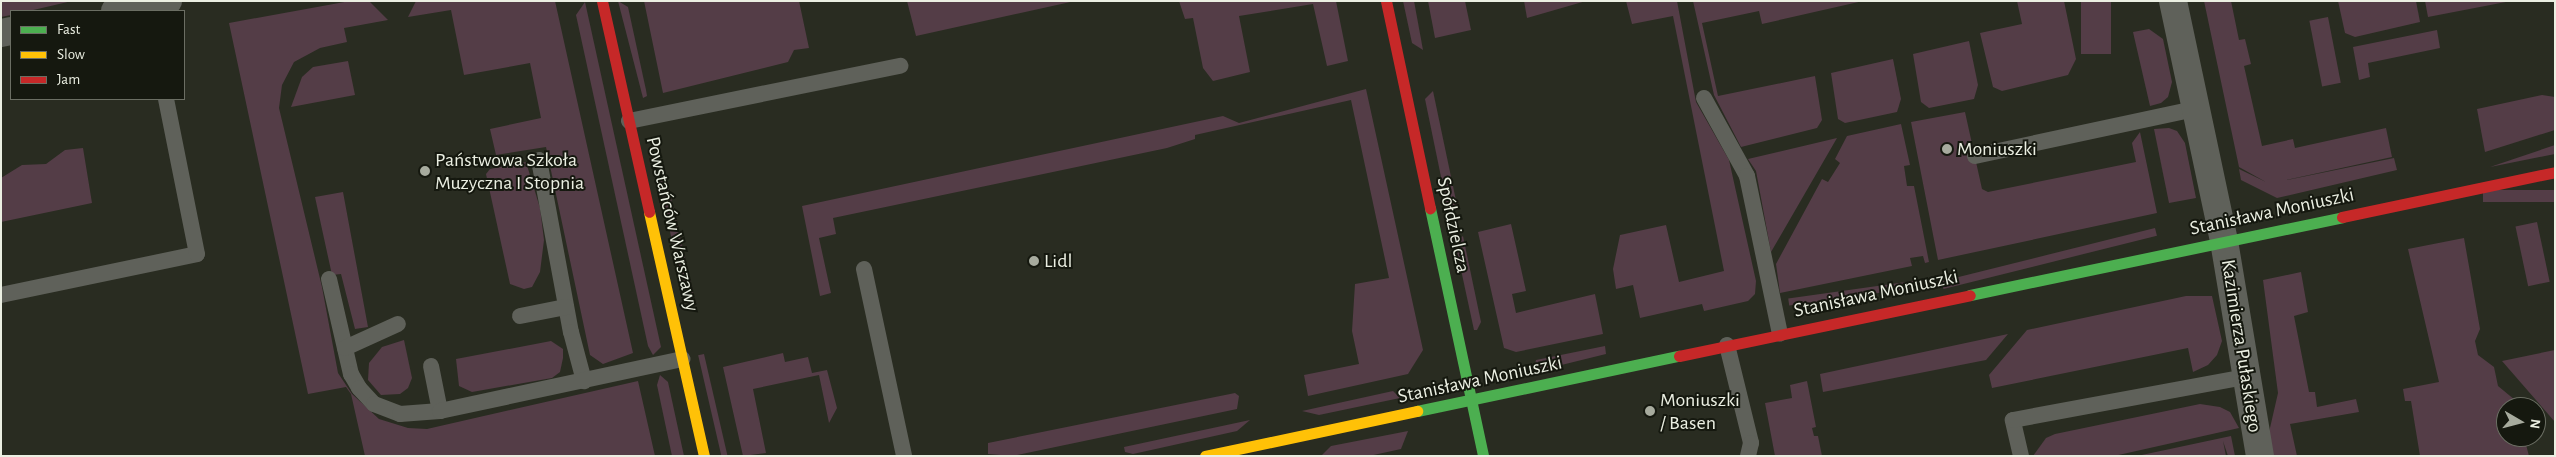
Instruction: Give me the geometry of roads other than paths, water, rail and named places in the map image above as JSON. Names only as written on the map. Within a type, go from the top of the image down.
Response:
[{"type":"street","points":[[120,10],[168,1]]},
{"type":"street","name":"Powstańców Warszawy","points":[[602,1],[704,456]]},
{"type":"street","name":"Spółdzielcza","points":[[1386,1],[1483,456]]},
{"type":"street","name":"Kazimierza Pułaskiego","points":[[2173,1],[2224,242],[2245,376],[2260,456]]},
{"type":"street","name":"Stanisława Moniuszki","points":[[1205,456],[2555,172]]},
{"type":"lane","points":[[629,122],[900,66]]},
{"type":"lane","points":[[1704,98],[1747,176],[1780,334]]},
{"type":"lane","points":[[1,295],[197,254],[166,100]]},
{"type":"lane","points":[[1975,156],[2196,109]]},
{"type":"lane","points":[[539,160],[566,307],[584,381]]},
{"type":"lane","points":[[864,270],[904,456]]},
{"type":"lane","points":[[328,279],[351,374],[374,404],[400,414],[440,411],[682,359]]},
{"type":"lane","points":[[520,316],[566,307]]},
{"type":"lane","points":[[345,348],[398,324]]},
{"type":"lane","points":[[1727,345],[1751,443],[1748,456]]},
{"type":"lane","points":[[431,366],[440,411]]},
{"type":"lane","points":[[2021,456],[2013,420],[2245,376]]},
{"type":"lane","points":[[1286,440],[1290,456]]},
{"type":"place","name":"Moniuszki","points":[[1947,149]]},
{"type":"place","name":"Państwowa Szkoła Muzyczna I Stopnia","points":[[425,171]]},
{"type":"place","name":"Lidl","points":[[1034,261]]},
{"type":"place","name":"Moniuszki / Basen","points":[[1650,411]]}]
